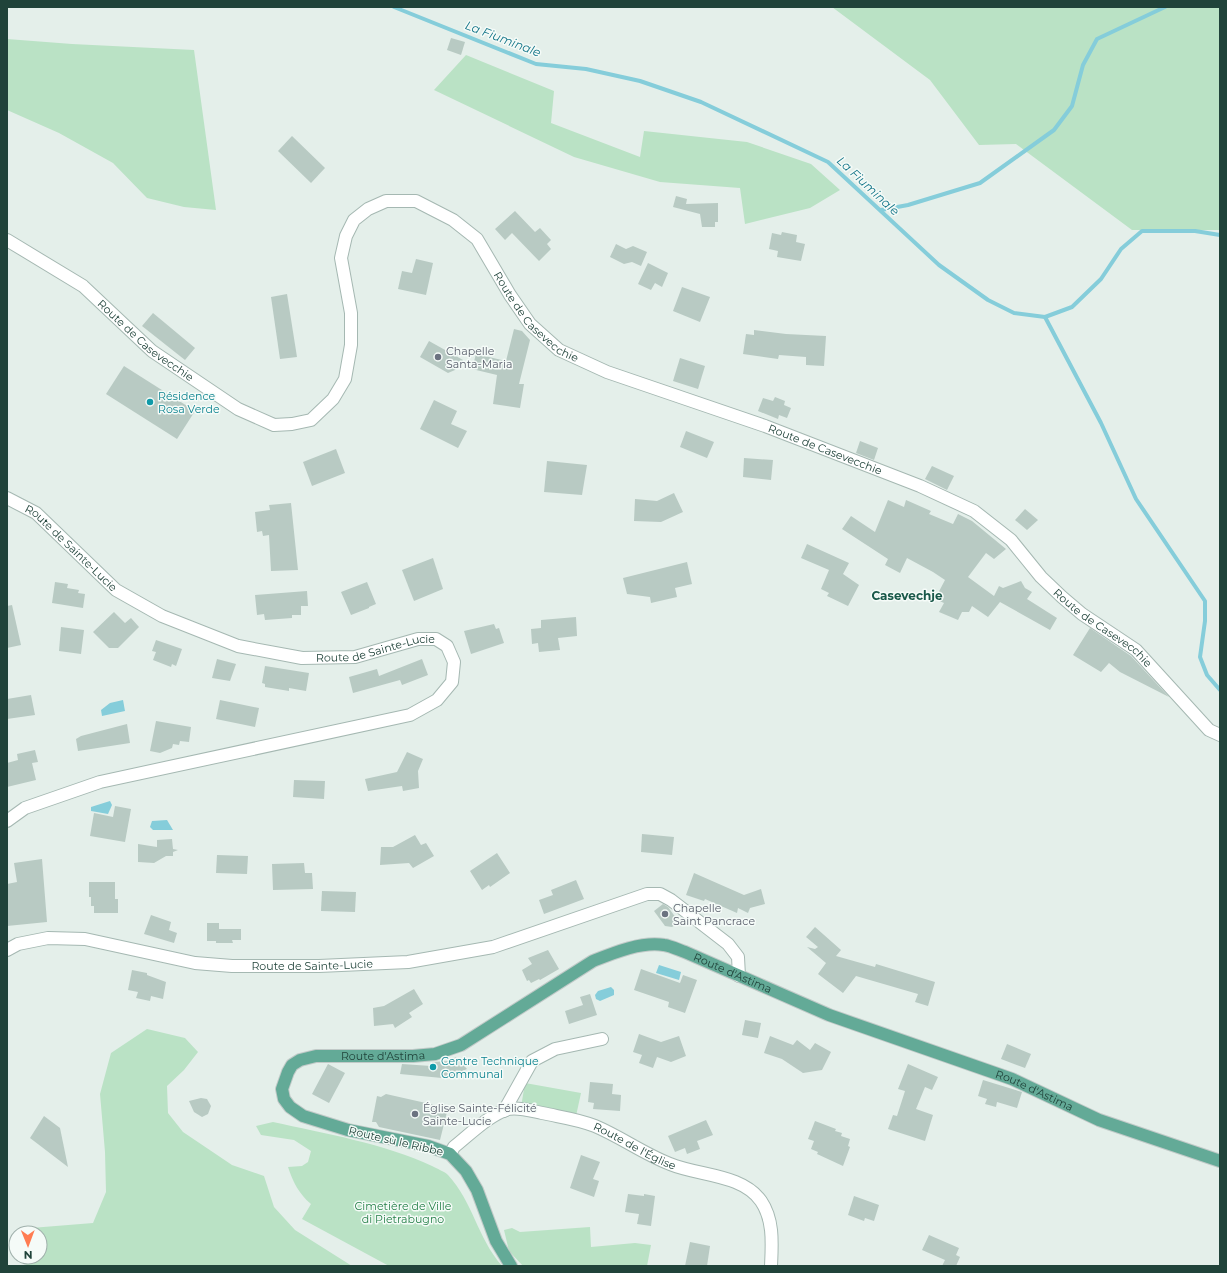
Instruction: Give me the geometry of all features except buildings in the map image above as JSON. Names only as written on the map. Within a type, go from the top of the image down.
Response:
[{"type":"main road","name":"Route d'Astima","points":[[290,1107],[284,1099],[282,1089],[288,1072],[300,1060],[316,1056],[413,1056],[435,1054],[461,1045],[594,961],[618,951],[637,946],[664,945],[829,1014],[1012,1079],[1099,1120],[1220,1161]]},
{"type":"main road","name":"Route sù le Ribbe","points":[[290,1107],[303,1116],[348,1130],[428,1146],[450,1154],[466,1171],[477,1190],[496,1241],[511,1266]]},
{"type":"street","name":"Route de Casevecchie","points":[[7,240],[83,286],[152,351],[238,409],[274,425],[292,424],[311,420],[333,398],[345,379],[351,345],[351,313],[341,258],[346,236],[354,220],[368,209],[386,202],[416,201],[453,220],[477,239],[510,295],[530,324],[559,350],[607,372],[772,429],[920,486],[974,511],[1011,540],[1041,577],[1062,597],[1082,614],[1136,650],[1209,730],[1220,735]]},
{"type":"street","name":"Route de Sainte-Lucie","points":[[7,498],[36,513],[116,590],[162,616],[238,646],[302,658],[355,657],[418,639],[436,638],[448,646],[454,662],[452,682],[437,700],[410,714],[100,782],[25,808],[7,821]]},
{"type":"street","name":"Route de Sainte-Lucie","points":[[7,950],[18,944],[48,938],[85,939],[195,963],[232,966],[319,966],[408,962],[493,947],[647,894],[660,894],[671,900],[728,944],[738,957],[738,976]]},
{"type":"street","points":[[450,1154],[454,1147],[504,1111],[532,1062],[555,1049],[602,1040]]},
{"type":"street","name":"Route de l'Église","points":[[504,1111],[510,1109],[531,1111],[578,1120],[596,1126],[671,1165],[700,1173],[731,1179],[761,1201],[770,1220],[772,1244],[771,1266]]},
{"type":"green space","points":[[832,7],[1220,7],[1220,230],[1132,230],[1016,144],[979,145],[930,80]]},
{"type":"green space","points":[[7,39],[194,50],[216,210],[184,207],[147,198],[113,163],[59,133],[7,110]]},
{"type":"green space","points":[[466,55],[554,91],[551,123],[640,157],[644,131],[747,142],[811,164],[840,190],[810,208],[745,224],[740,188],[660,182],[574,157],[434,90]]},
{"type":"green space","points":[[147,1029],[185,1038],[198,1052],[184,1070],[167,1086],[168,1113],[183,1132],[232,1165],[264,1176],[274,1207],[295,1230],[352,1266],[22,1266],[48,1265],[48,1227],[93,1223],[106,1192],[105,1152],[100,1094],[111,1053]]},
{"type":"green space","points":[[525,1083],[581,1093],[576,1116],[521,1107]]},
{"type":"green space","name":"Cimetière de Ville di Pietrabugno","points":[[273,1122],[375,1145],[414,1158],[445,1172],[456,1185],[487,1243],[502,1266],[389,1266],[302,1219],[311,1204],[297,1187],[288,1167],[302,1166],[308,1162],[311,1151],[294,1140],[261,1135],[256,1126]]},
{"type":"green space","points":[[590,1227],[591,1247],[635,1243],[651,1245],[647,1266],[523,1266],[509,1251],[504,1230],[512,1228],[520,1232]]},
{"type":"water","points":[[123,700],[125,711],[102,716],[101,710],[110,703]]},
{"type":"water","points":[[110,801],[112,805],[108,814],[91,811],[91,807]]},
{"type":"water","points":[[167,820],[173,830],[153,830],[150,827],[152,821]]},
{"type":"water","points":[[659,965],[681,972],[679,980],[656,973]]},
{"type":"water","points":[[611,987],[614,990],[614,995],[600,1001],[596,999],[595,995],[598,991]]},
{"type":"waterway","name":"La Fiuminale","points":[[394,7],[536,64],[586,69],[640,81],[701,102],[828,162],[939,265],[988,300],[1014,313],[1045,317],[1072,307],[1101,279],[1121,249],[1142,231],[1195,231],[1220,235]]},
{"type":"waterway","points":[[881,210],[908,205],[980,183],[1054,130],[1072,106],[1083,65],[1097,39],[1165,7]]},
{"type":"waterway","points":[[1045,317],[1101,423],[1136,499],[1205,601],[1205,621],[1200,657],[1207,675],[1220,690]]},
{"type":"place","name":"Chapelle Santa-Maria","points":[[438,357]]},
{"type":"place","name":"Résidence Rosa Verde","points":[[150,402]]},
{"type":"place","name":"Chapelle Saint Pancrace","points":[[665,914]]},
{"type":"place","name":"Centre Technique Communal","points":[[433,1067]]},
{"type":"place","name":"Église Sainte-Félicité Sainte-Lucie","points":[[415,1114]]},
{"type":"district","name":"Casevechje","points":[[907,596]]}]
